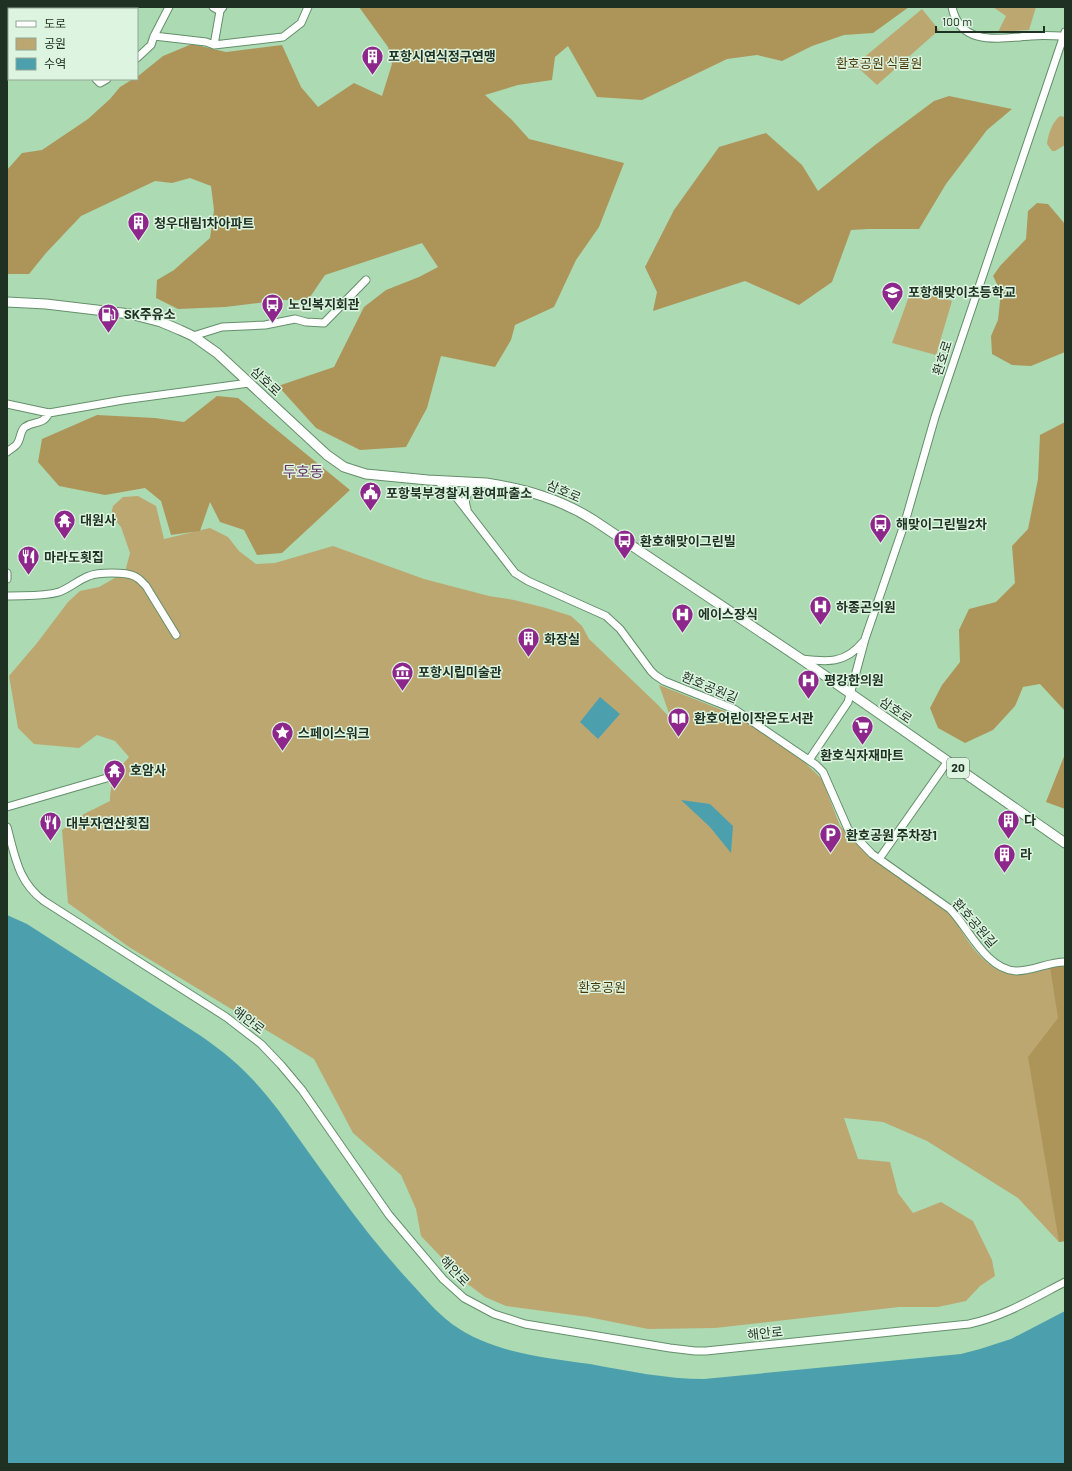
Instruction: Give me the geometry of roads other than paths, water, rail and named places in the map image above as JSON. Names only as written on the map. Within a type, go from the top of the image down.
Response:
[{"type":"main road","name":"삼호로","points":[[7,302],[54,305],[130,314],[171,325],[193,336],[217,353],[326,455],[344,467],[377,476],[486,483],[516,488],[546,496],[586,515],[801,659],[1065,843]]},
{"type":"street","points":[[138,57],[151,45],[169,7]]},
{"type":"street","points":[[213,7],[222,9],[214,44]]},
{"type":"street","points":[[154,36],[214,44],[283,37],[301,23],[308,7]]},
{"type":"street","points":[[952,7],[953,15],[960,26],[969,34],[982,38],[1002,39],[1065,34]]},
{"type":"street","name":"환호로","points":[[809,760],[844,709],[850,694],[865,639],[905,522],[936,417],[1065,34]]},
{"type":"street","points":[[193,336],[222,327],[265,325],[295,320],[324,323],[366,280]]},
{"type":"street","points":[[7,404],[49,413],[123,400],[249,383]]},
{"type":"street","points":[[7,452],[17,445],[22,430],[26,426],[46,420],[49,413]]},
{"type":"street","name":"환호공원길","points":[[436,480],[450,491],[468,511],[515,573],[528,581],[606,616],[620,629],[655,675],[664,681],[734,710],[809,760],[824,772],[848,830],[879,859],[950,909],[960,920],[981,951],[1009,970],[1018,971],[1051,963],[1065,962]]},
{"type":"street","points":[[468,511],[465,504],[467,494],[475,486],[486,483]]},
{"type":"street","points":[[7,573],[7,579]]},
{"type":"street","points":[[7,596],[59,592],[86,577],[96,574],[132,575],[142,580],[176,635]]},
{"type":"street","points":[[801,659],[818,661],[838,660],[852,654],[865,639]]},
{"type":"street","points":[[879,859],[948,761]]},
{"type":"street","points":[[7,808],[117,775]]},
{"type":"street","name":"해안로","points":[[7,827],[21,873],[32,891],[44,901],[226,1017],[261,1044],[285,1069],[302,1090],[380,1204],[443,1279],[464,1298],[494,1314],[515,1321],[548,1328],[676,1349],[706,1351],[974,1323],[1002,1314],[1065,1282]]},
{"type":"water","points":[[600,697],[620,714],[598,739],[580,722]]},
{"type":"water","points":[[681,800],[710,804],[733,826],[731,853],[710,827]]},
{"type":"water","points":[[7,915],[27,924],[201,1036],[234,1061],[252,1079],[279,1111],[342,1198],[392,1262],[441,1314],[452,1324],[467,1334],[501,1348],[536,1356],[661,1376],[704,1379],[961,1354],[1011,1339],[1065,1311],[1065,1464],[7,1464]]},
{"type":"place","name":"포항시연식정구연맹","points":[[372,76]]},
{"type":"place","name":"청우대림1차아파트","points":[[138,242]]},
{"type":"place","name":"포항해맞이초등학교","points":[[893,312]]},
{"type":"place","name":"노인복지회관","points":[[272,324]]},
{"type":"place","name":"SK주유소","points":[[109,334]]},
{"type":"place","name":"포항북부경찰서 환여파출소","points":[[370,512]]},
{"type":"place","name":"대원사","points":[[64,540]]},
{"type":"place","name":"해맞이그린빌2차","points":[[880,544]]},
{"type":"place","name":"환호해맞이그린빌","points":[[625,560]]},
{"type":"place","name":"마라도횟집","points":[[28,576]]},
{"type":"place","name":"하종곤의원","points":[[821,626]]},
{"type":"place","name":"에이스장식","points":[[682,634]]},
{"type":"place","name":"화장실","points":[[528,658]]},
{"type":"place","name":"포항시립미술관","points":[[402,692]]},
{"type":"place","name":"평강한의원","points":[[809,700]]},
{"type":"place","name":"환호어린이작은도서관","points":[[678,738]]},
{"type":"place","name":"환호식자재마트","points":[[862,746]]},
{"type":"place","name":"스페이스워크","points":[[282,752]]},
{"type":"place","name":"호암사","points":[[114,790]]},
{"type":"place","name":"다","points":[[1008,840]]},
{"type":"place","name":"대부자연산횟집","points":[[50,842]]},
{"type":"place","name":"환호공원 주차장1","points":[[830,854]]},
{"type":"place","name":"라","points":[[1005,874]]},
{"type":"district","name":"두호동","points":[[303,472]]},
{"type":"park label","name":"환호공원 식물원","points":[[879,63]]},
{"type":"park label","name":"환호공원","points":[[602,987]]}]
